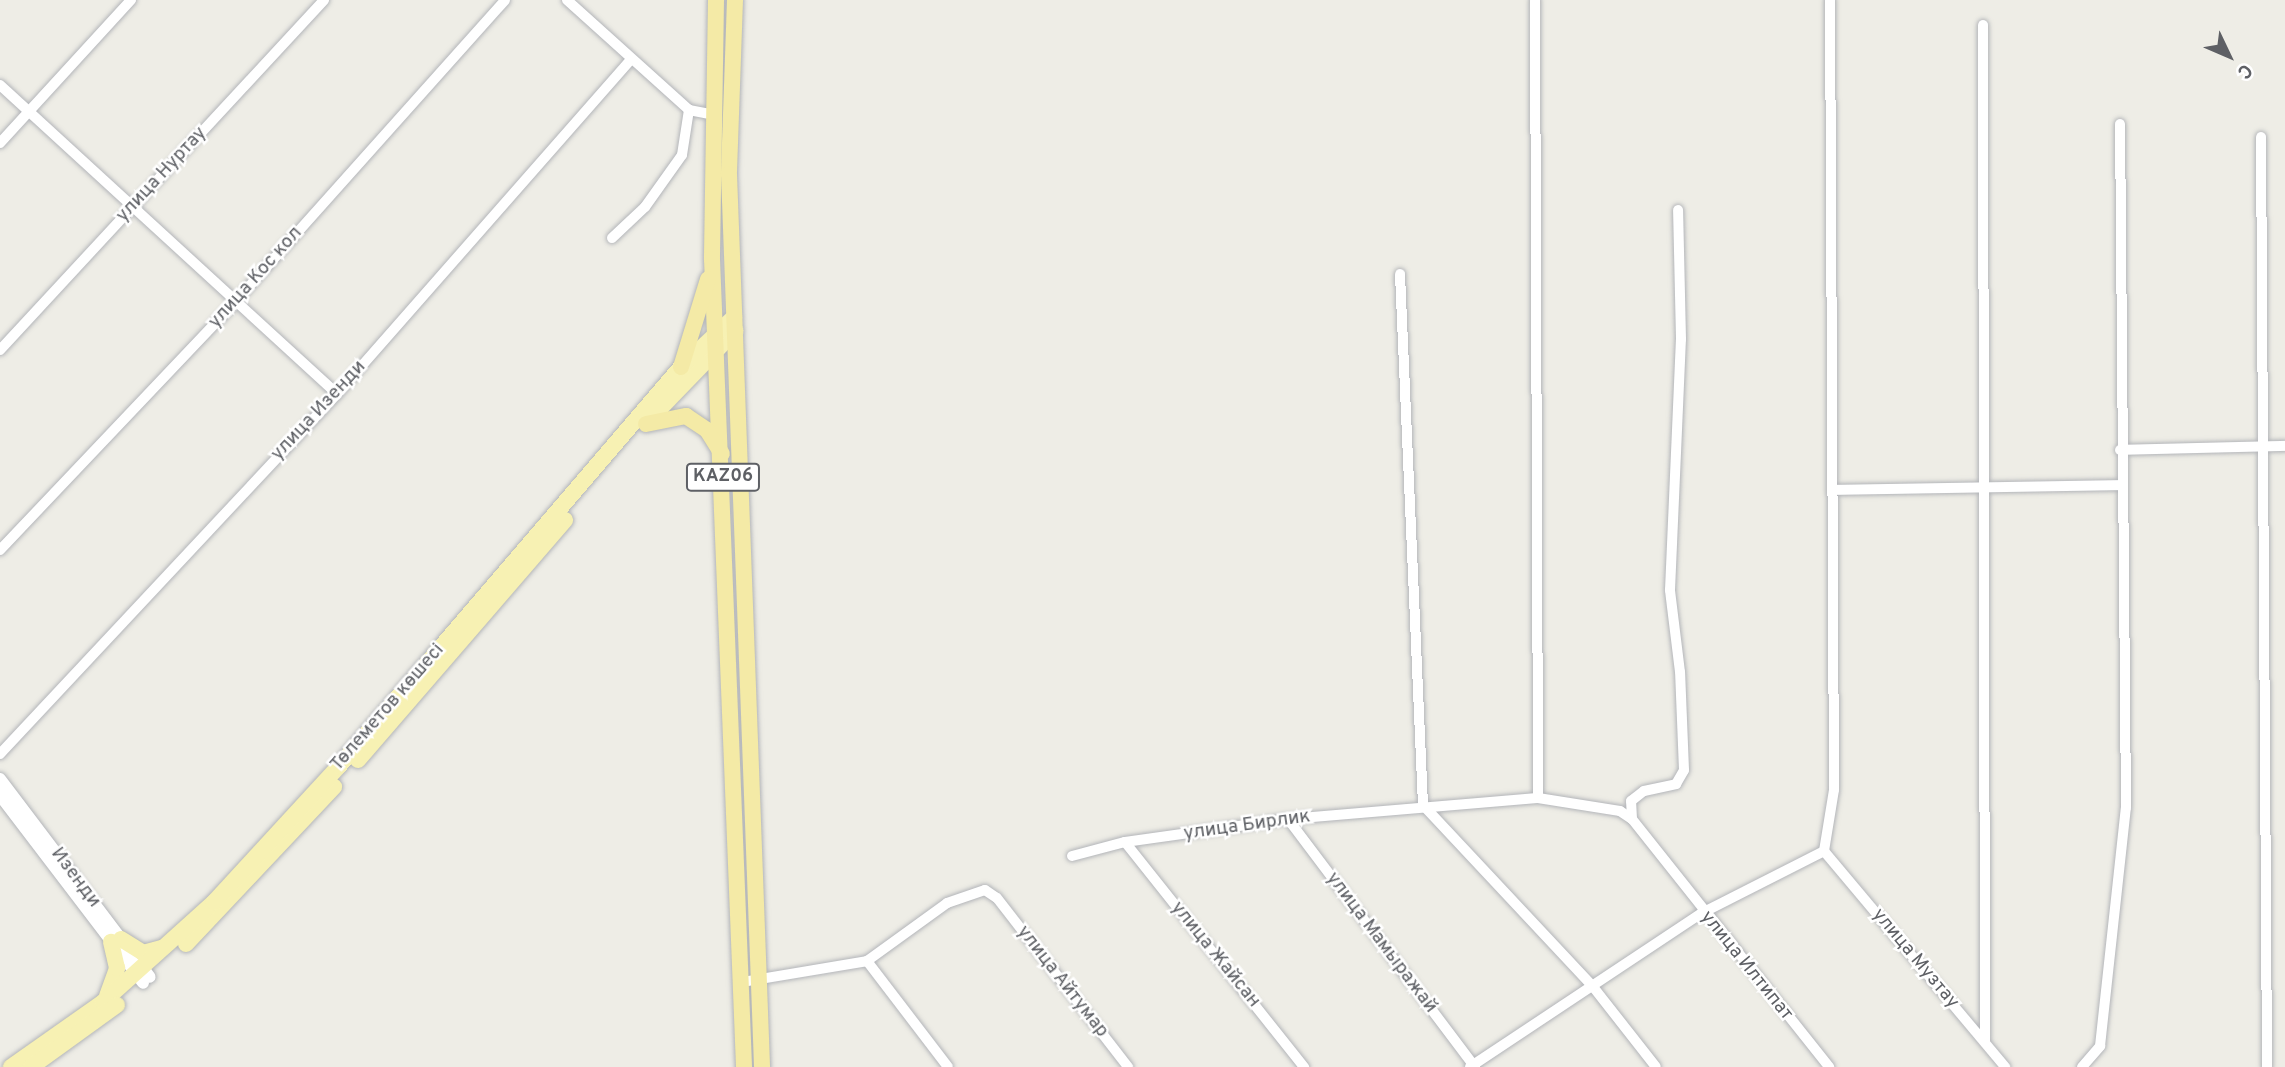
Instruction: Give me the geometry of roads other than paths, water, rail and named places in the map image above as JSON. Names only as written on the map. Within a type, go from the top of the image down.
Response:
[{"type":"highway","name":"KАZ06","points":[[716,0],[712,259],[722,454],[744,1067]]},
{"type":"highway","name":"KАZ06","points":[[735,0],[729,174],[764,1066]]},
{"type":"highway","points":[[681,367],[697,325],[712,259]]},
{"type":"highway","points":[[646,424],[686,416],[706,430],[722,454]]},
{"type":"main road","name":"Төлеметов көшесі","points":[[11,1067],[143,976],[339,766],[681,367],[734,324]]},
{"type":"main road","name":"Төлеметов көшесі","points":[[31,1067],[143,976],[278,852],[717,340]]},
{"type":"main road","points":[[103,1002],[117,968],[116,941],[152,954],[176,939]]},
{"type":"street","points":[[0,143],[131,0]]},
{"type":"street","name":"улица Нуртау","points":[[0,350],[324,0]]},
{"type":"street","name":"улица Кос кол","points":[[0,550],[237,300],[505,0]]},
{"type":"street","points":[[567,0],[630,61],[689,110],[713,115]]},
{"type":"street","points":[[1535,0],[1538,798]]},
{"type":"street","points":[[1473,1066],[1594,988],[1702,913],[1824,851],[1834,790],[1830,0]]},
{"type":"street","points":[[1983,25],[1985,1042]]},
{"type":"street","name":"улица Изенди","points":[[0,754],[337,394],[630,61]]},
{"type":"street","points":[[0,85],[131,209],[237,300],[337,394]]},
{"type":"street","points":[[612,238],[645,207],[682,155],[689,110]]},
{"type":"street","points":[[2082,1067],[2100,1046],[2126,808],[2120,450],[2120,124]]},
{"type":"street","points":[[2261,137],[2260,446],[2267,1067]]},
{"type":"street","points":[[1632,819],[1631,801],[1644,791],[1676,784],[1684,770],[1680,672],[1670,590],[1681,338],[1678,210]]},
{"type":"street","points":[[1400,274],[1423,805],[1594,988],[1656,1067]]},
{"type":"street","points":[[2120,450],[2285,446]]},
{"type":"street","points":[[1833,490],[2121,485]]},
{"type":"street","name":"Изенди","points":[[0,779],[116,941]]},
{"type":"street","name":"Изенди","points":[[0,795],[143,976]]},
{"type":"street","name":"улица Бирлик","points":[[1072,856],[1125,842],[1287,819],[1423,805],[1497,804],[1538,798],[1620,811],[1632,819]]},
{"type":"street","name":"улица Мамыражай","points":[[1287,819],[1473,1066]]},
{"type":"street","name":"улица Илтипат","points":[[1632,819],[1702,913],[1829,1067]]},
{"type":"street","name":"улица Жайсан","points":[[1125,842],[1304,1067]]},
{"type":"street","name":"улица Музтау","points":[[1824,851],[2005,1067]]},
{"type":"street","name":"улица Айтумар","points":[[867,961],[947,903],[985,890],[997,898],[1128,1067]]},
{"type":"street","points":[[742,982],[867,961],[948,1067]]}]
